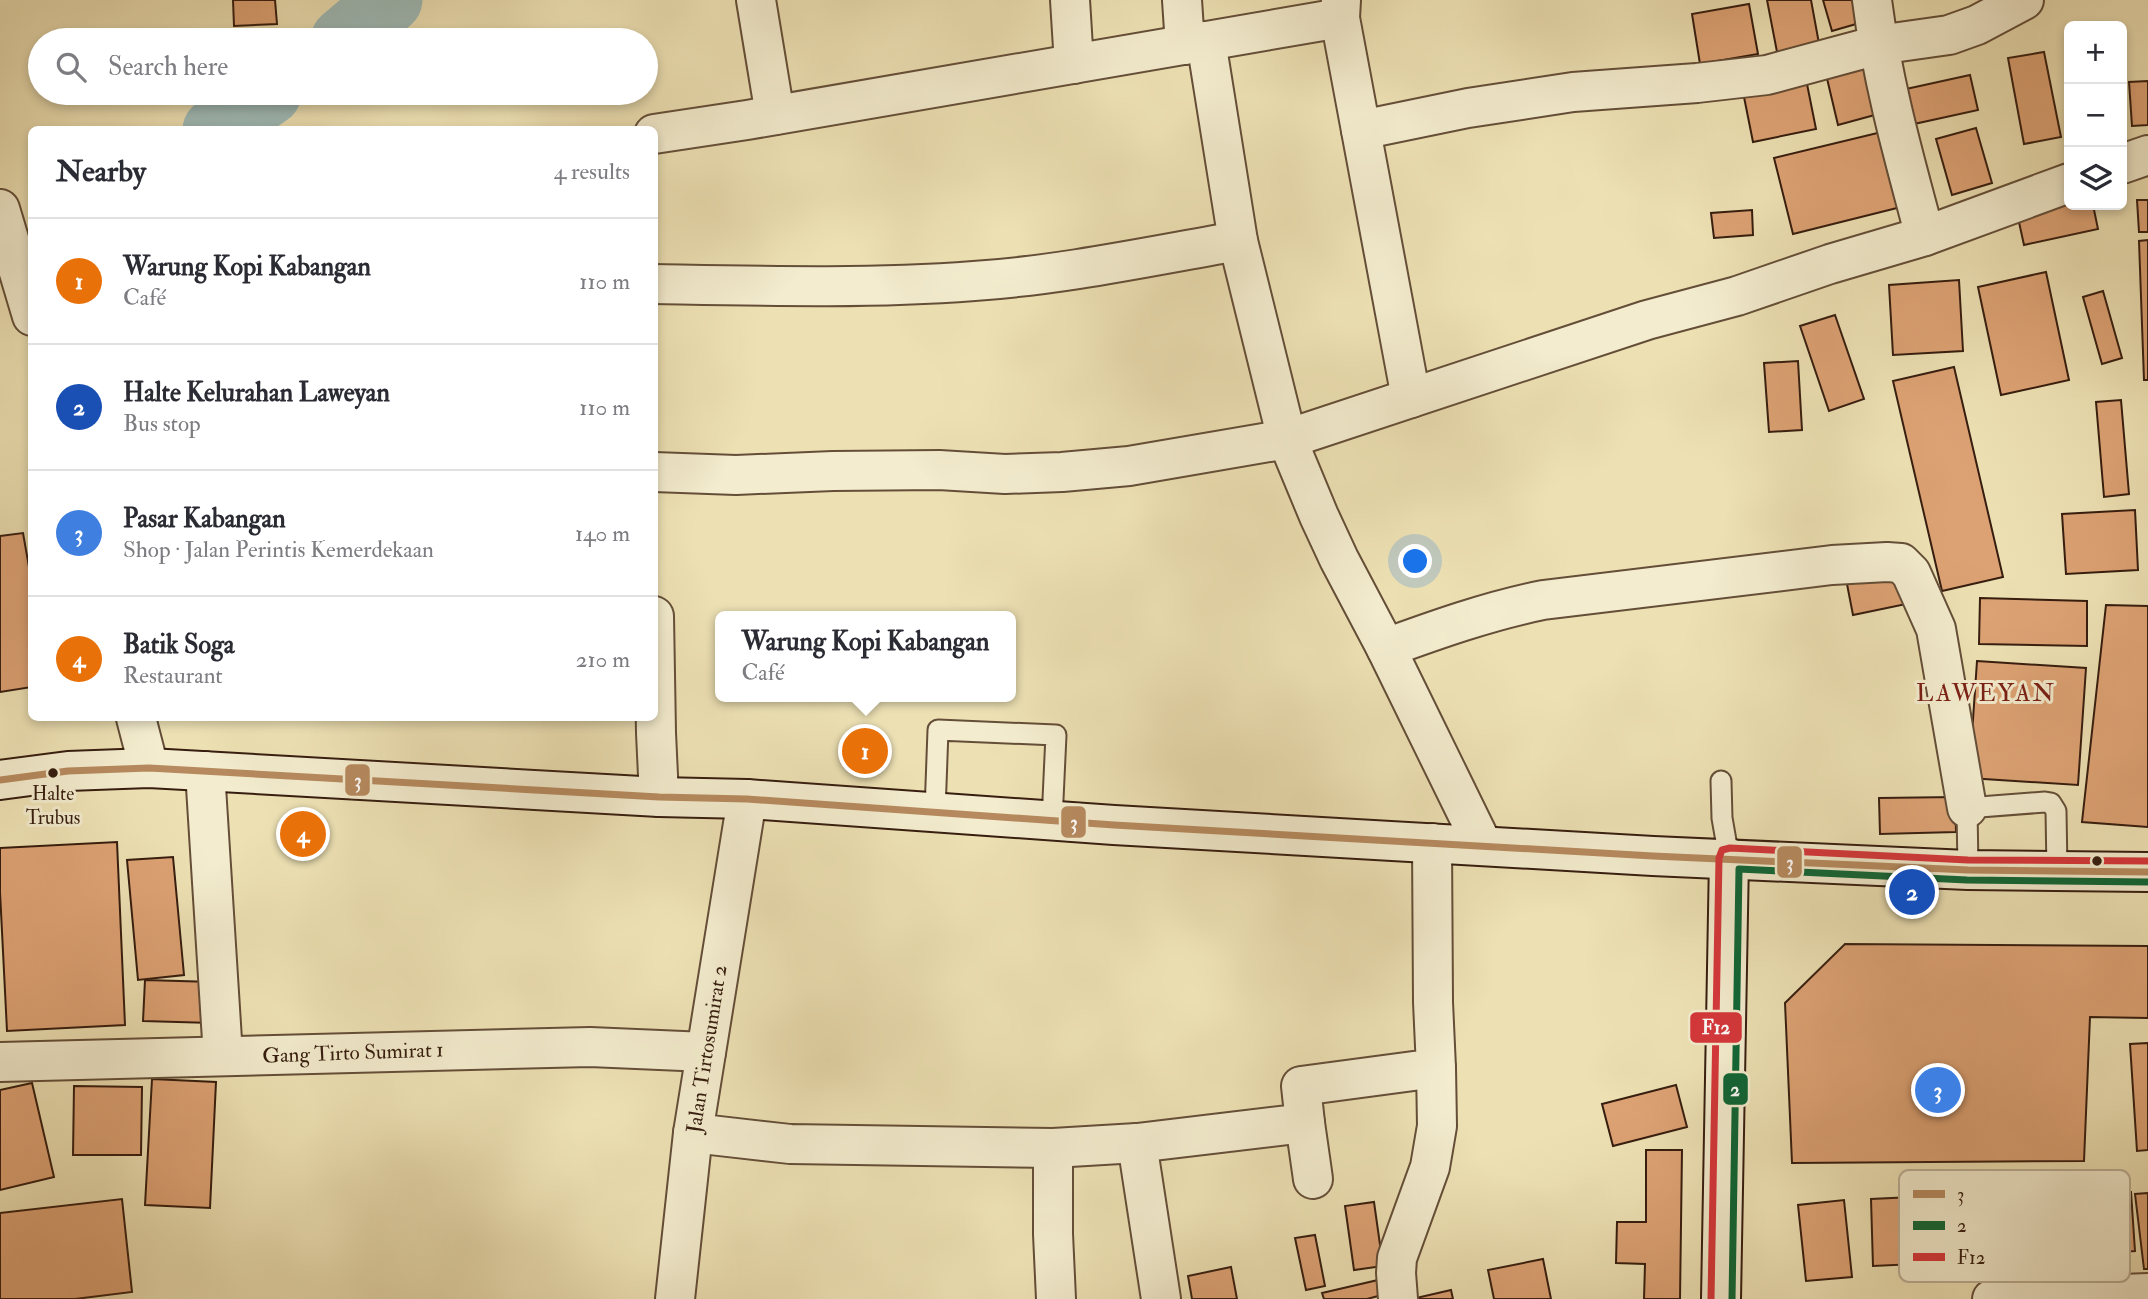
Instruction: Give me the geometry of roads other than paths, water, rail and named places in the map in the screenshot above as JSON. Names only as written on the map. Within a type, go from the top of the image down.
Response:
[{"type":"street","points":[[756,0],[775,115]]},
{"type":"street","points":[[1070,0],[1074,64]]},
{"type":"street","points":[[1182,0],[1195,43],[1238,241],[1286,439],[1319,516],[1482,846]]},
{"type":"street","points":[[1872,0],[1878,45],[1925,236]]},
{"type":"street","points":[[1361,130],[1468,108],[1573,92],[1767,75],[1878,45],[1949,35],[1977,25],[2024,0]]},
{"type":"street","points":[[658,133],[1195,43],[1341,9],[1410,398]]},
{"type":"street","points":[[2127,162],[2148,155]]},
{"type":"street","points":[[658,472],[736,475],[939,470],[1005,474],[1062,472],[1129,466],[1286,439],[1647,320],[1737,296],[1830,264],[1925,236],[2064,185]]},
{"type":"street","points":[[0,209],[22,301]]},
{"type":"street","points":[[658,284],[834,286],[974,281],[1048,274],[1238,241]]},
{"type":"street","points":[[1386,648],[1499,610],[1544,600],[1832,565],[1887,562],[1901,564],[1911,573],[1936,629],[1967,808]]},
{"type":"street","points":[[137,721],[149,768]]},
{"type":"street","points":[[656,721],[659,797]]},
{"type":"street","points":[[0,780],[68,771],[149,768],[659,797],[747,799],[1052,821],[1482,846],[1968,870],[2148,872]]},
{"type":"street","points":[[205,771],[223,1056]]},
{"type":"street","name":"Jalan Tirtosumirat 2","points":[[675,1299],[693,1133],[747,799]]},
{"type":"street","points":[[1398,1299],[1397,1258],[1430,1167],[1437,1126],[1432,843]]},
{"type":"street","points":[[1721,1299],[1729,858]]},
{"type":"street","name":"Gang Tirto Sumirat 1","points":[[0,1062],[590,1047],[706,1052]]},
{"type":"street","points":[[1312,1179],[1301,1086],[1436,1068]]},
{"type":"street","points":[[693,1133],[790,1144],[1053,1148],[1137,1143],[1305,1123]]},
{"type":"street","points":[[1137,1143],[1161,1299]]},
{"type":"street","points":[[1053,1148],[1056,1299]]},
{"type":"street","points":[[1992,1299],[2148,1293]]},
{"type":"lane","points":[[934,813],[938,730],[1056,734],[1052,821]]},
{"type":"lane","points":[[1721,781],[1722,818],[1729,858]]},
{"type":"lane","points":[[1968,870],[1967,808],[2051,803],[2056,811],[2057,870]]},
{"type":"waterway","points":[[357,28],[390,0]]},
{"type":"waterway","points":[[221,126],[251,105]]},
{"type":"place","name":"Warung Kopi Kabangan","points":[[865,751]]},
{"type":"place","name":"Halte Trubus","points":[[53,773]]},
{"type":"place","name":"Batik Soga","points":[[303,834]]},
{"type":"place","name":"Halte Kelurahan Laweyan","points":[[1912,892]]},
{"type":"place","name":"Pasar Kabangan","points":[[1938,1090]]},
{"type":"district","name":"LAWEYAN","points":[[1986,693]]}]
